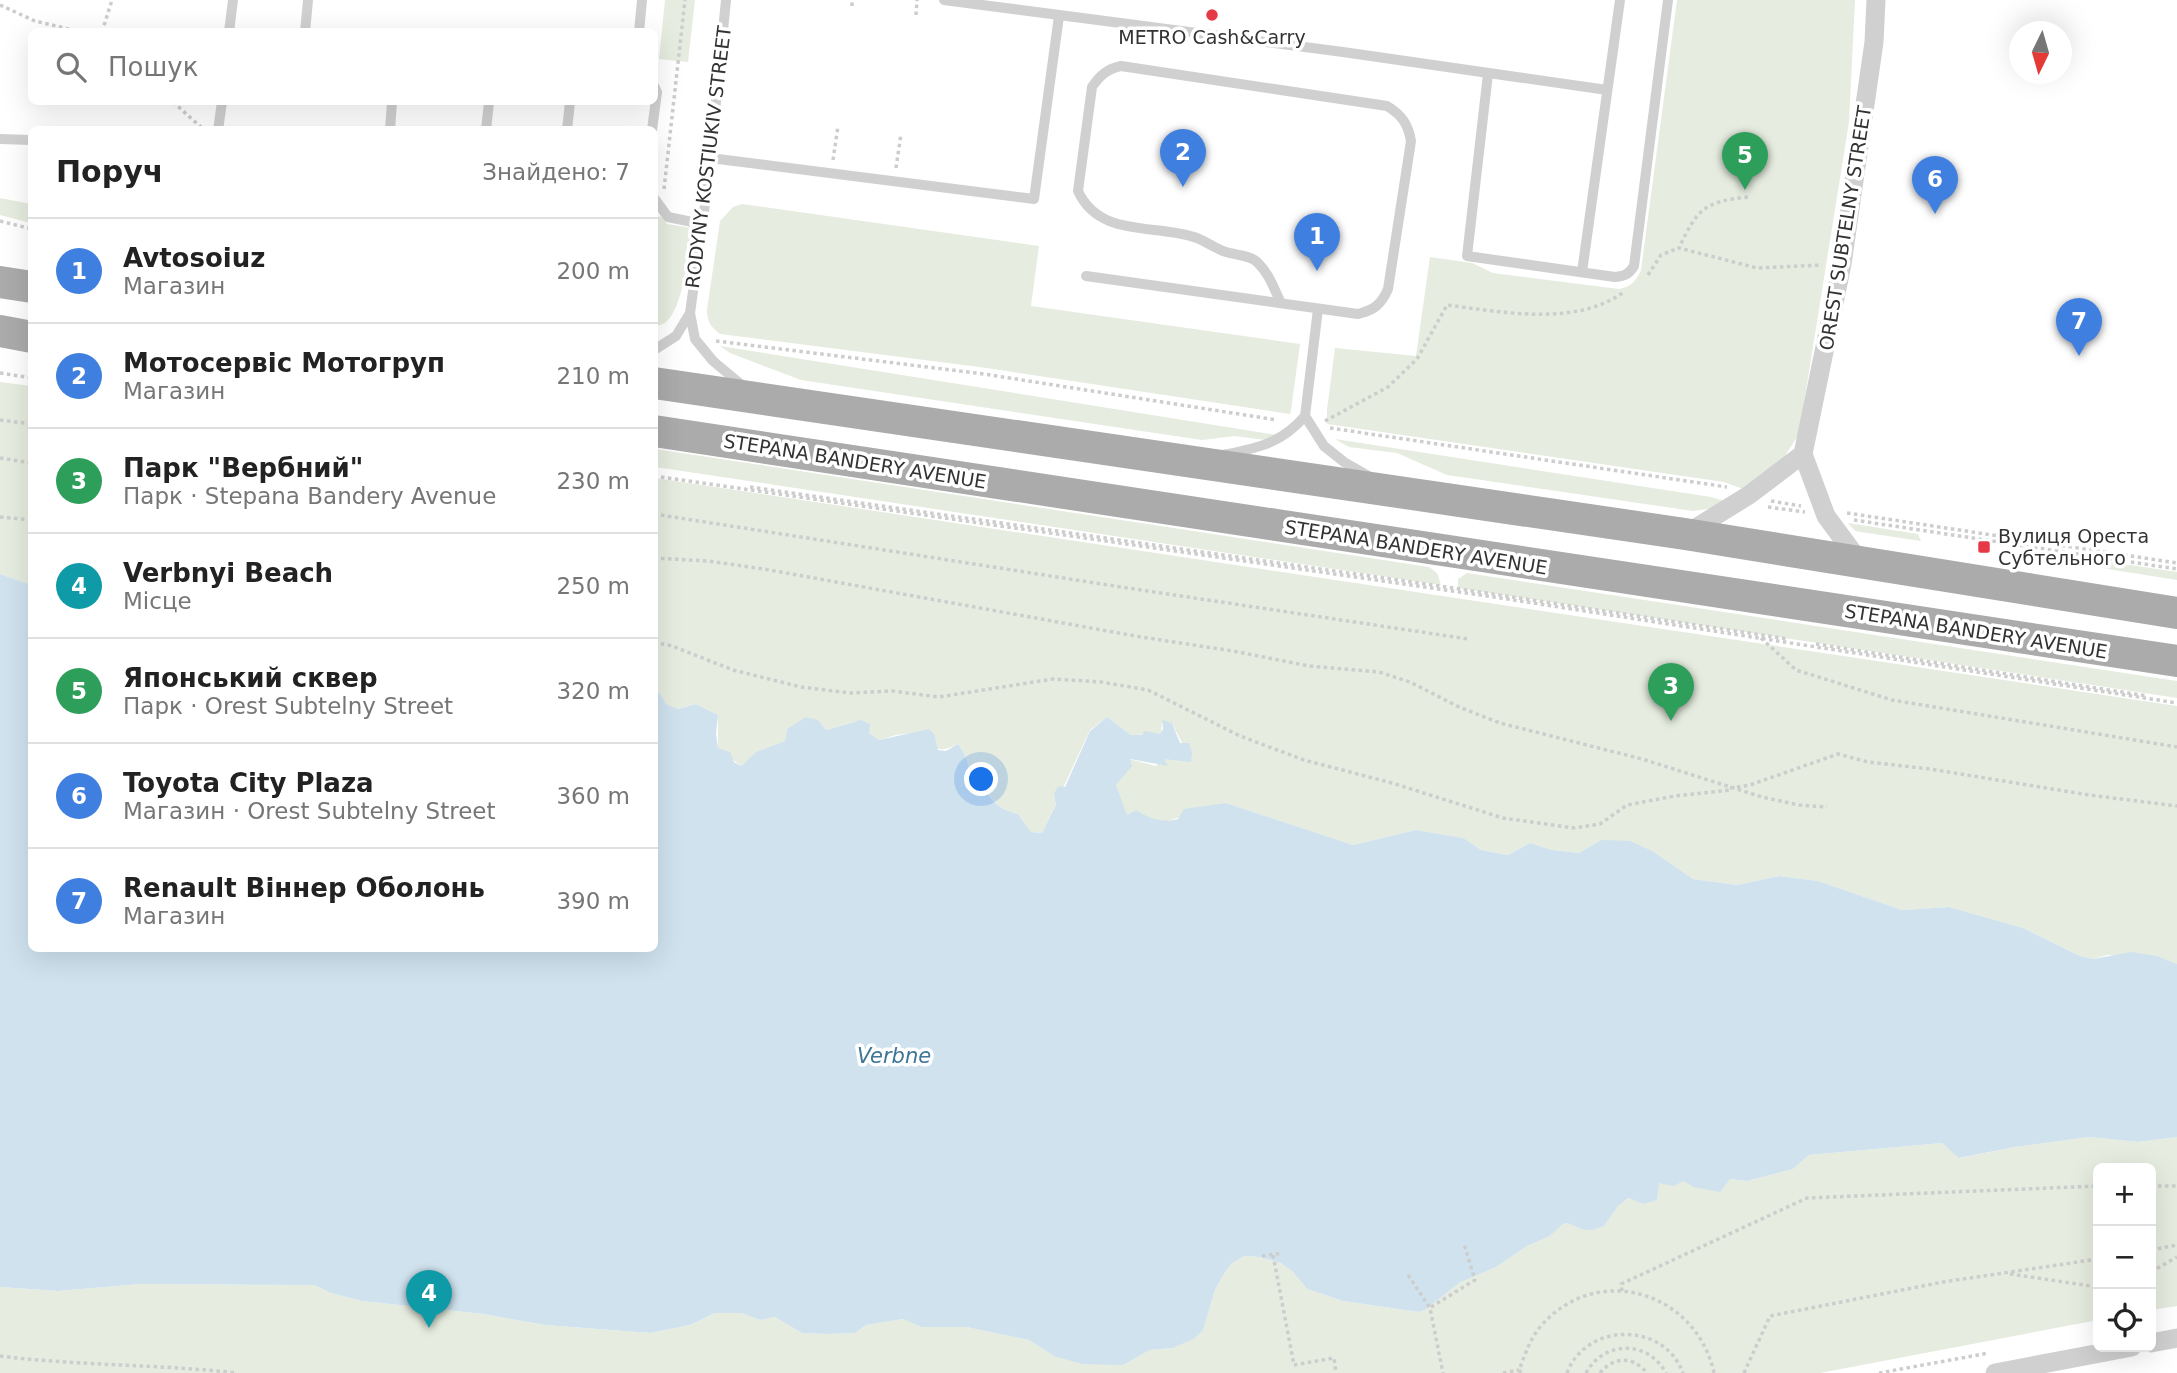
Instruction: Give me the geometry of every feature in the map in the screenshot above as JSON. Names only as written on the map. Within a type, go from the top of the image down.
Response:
[{"type":"main road","points":[[0,282],[28,286]]},
{"type":"main road","points":[[0,331],[28,336]]},
{"type":"main road","points":[[658,384],[1685,534],[2177,613]]},
{"type":"main road","name":"STEPANA BANDERY AVENUE","points":[[658,432],[2177,661]]},
{"type":"street","name":"OREST SUBTELNY STREET","points":[[1803,454],[1842,264],[1874,42],[1876,0]]},
{"type":"street","points":[[1685,534],[1744,497],[1803,454],[1825,512],[1860,562]]},
{"type":"street","points":[[2156,1342],[2177,1338]]},
{"type":"street","points":[[1995,1373],[2106,1352]]},
{"type":"lane","points":[[230,28],[233,0]]},
{"type":"lane","points":[[305,28],[308,0]]},
{"type":"lane","points":[[639,28],[642,0]]},
{"type":"lane","name":"RODYNY KOSTIUKIV STREET","points":[[690,313],[710,158],[726,0]]},
{"type":"lane","points":[[944,0],[1343,52],[1607,90]]},
{"type":"lane","points":[[1582,272],[1620,0]]},
{"type":"lane","points":[[1488,74],[1467,256],[1624,276],[1630,273],[1634,266],[1668,0]]},
{"type":"lane","points":[[710,158],[1034,199],[1059,16]]},
{"type":"lane","points":[[1086,276],[1318,309],[1358,314],[1370,312],[1382,303],[1388,289],[1411,141],[1408,126],[1399,113],[1387,106],[1121,66],[1109,69],[1098,77],[1092,87],[1078,191],[1083,202],[1095,214],[1112,223],[1196,237],[1222,251],[1255,259],[1268,275],[1281,303]]},
{"type":"lane","points":[[219,126],[222,105]]},
{"type":"lane","points":[[390,126],[392,105]]},
{"type":"lane","points":[[486,126],[489,105]]},
{"type":"lane","points":[[567,126],[570,105]]},
{"type":"lane","points":[[653,126],[655,105]]},
{"type":"lane","points":[[0,139],[28,140]]},
{"type":"lane","points":[[659,196],[668,217],[702,224]]},
{"type":"lane","points":[[1189,461],[1262,447],[1277,440],[1302,420],[1318,309]]},
{"type":"lane","points":[[690,313],[695,339],[713,361],[757,398]]},
{"type":"lane","points":[[658,348],[677,336],[690,313]]},
{"type":"lane","points":[[1302,420],[1324,446],[1344,462],[1394,491]]},
{"type":"path","points":[[103,28],[111,0]]},
{"type":"path","points":[[659,196],[685,0]]},
{"type":"path","points":[[852,0],[852,6]]},
{"type":"path","points":[[916,15],[917,0]]},
{"type":"path","points":[[0,5],[35,21],[64,28]]},
{"type":"path","points":[[176,105],[200,126]]},
{"type":"path","points":[[1679,248],[1693,218],[1718,201],[1748,197]]},
{"type":"path","points":[[0,221],[28,228]]},
{"type":"path","points":[[1640,280],[1651,273],[1661,255],[1679,248],[1758,268],[1842,264]]},
{"type":"path","points":[[1630,288],[1609,303],[1561,313],[1513,313],[1447,305],[1417,359],[1388,387],[1317,426],[1723,485],[1756,505],[1825,512],[2177,563]]},
{"type":"path","points":[[695,339],[984,374],[1302,420]]},
{"type":"path","points":[[0,374],[28,378]]},
{"type":"path","points":[[0,420],[28,424]]},
{"type":"path","points":[[0,458],[28,462]]},
{"type":"path","points":[[658,476],[1453,588],[2177,702]]},
{"type":"path","points":[[1744,497],[2177,569]]},
{"type":"path","points":[[658,515],[1468,639]]},
{"type":"path","points":[[0,516],[28,520]]},
{"type":"path","points":[[658,558],[708,561],[764,569],[1309,666],[1379,672],[1410,682],[1500,723],[1642,759],[1730,789],[1799,806],[1827,807]]},
{"type":"path","points":[[1759,636],[1796,670],[1892,700],[2177,747]]},
{"type":"path","points":[[658,643],[733,670],[802,687],[850,693],[892,691],[939,697],[1053,679],[1101,682],[1148,690],[1240,736],[1304,760],[1392,783],[1503,818],[1574,828],[1600,824],[1627,805],[1750,785],[1838,754],[1868,762],[2177,806]]},
{"type":"path","points":[[1622,1291],[1621,1284],[1807,1198],[2093,1186]]},
{"type":"path","points":[[2156,1186],[2177,1186]]},
{"type":"path","points":[[1430,1308],[1475,1280],[1464,1244]]},
{"type":"path","points":[[2156,1249],[2177,1245]]},
{"type":"path","points":[[1262,1256],[1283,1253]]},
{"type":"path","points":[[1272,1255],[1294,1365],[1334,1358],[1336,1373]]},
{"type":"path","points":[[2156,1269],[2177,1258]]},
{"type":"path","points":[[1744,1373],[1770,1316],[1943,1282],[2093,1260]]},
{"type":"path","points":[[2005,1273],[2093,1286]]},
{"type":"path","points":[[1408,1275],[1430,1308],[1443,1373]]},
{"type":"path","points":[[1503,1373],[1520,1372],[1527,1348],[1539,1328],[1556,1312],[1576,1299],[1598,1293],[1622,1291],[1645,1295],[1666,1304],[1685,1318],[1700,1336],[1714,1373]]},
{"type":"path","points":[[1567,1373],[1577,1356],[1589,1345],[1617,1334],[1632,1334],[1661,1344],[1672,1355],[1683,1373]]},
{"type":"path","points":[[1586,1373],[1595,1359],[1606,1352],[1633,1347],[1657,1360],[1666,1373]]},
{"type":"path","points":[[0,1356],[54,1363],[179,1367],[237,1373]]},
{"type":"path","points":[[1600,1373],[1606,1366],[1623,1359],[1640,1365],[1647,1373]]},
{"type":"shaded area","points":[[665,0],[695,0],[688,62],[659,59]]},
{"type":"shaded area","points":[[1677,0],[1855,0],[1849,122],[1799,434],[1783,459],[1743,489],[1724,482],[1327,424],[1335,348],[1416,356],[1430,257],[1472,263],[1493,273],[1619,289],[1627,287],[1635,280],[1641,270]]},
{"type":"shaded area","points":[[0,198],[28,203],[28,222],[0,215]]},
{"type":"shaded area","points":[[742,204],[1039,246],[1031,306],[1300,344],[1290,414],[987,368],[720,334],[710,324],[707,310],[720,221],[733,207]]},
{"type":"shaded area","points":[[658,216],[662,217],[667,224],[692,228],[683,286],[672,315],[664,323],[658,324]]},
{"type":"shaded area","points":[[720,346],[1277,435],[1266,440],[1234,436],[1202,440],[801,380],[730,353]]},
{"type":"shaded area","points":[[0,382],[28,386],[28,584],[0,574]]},
{"type":"shaded area","points":[[1335,439],[1711,497],[1728,502],[1716,508],[1693,511],[1447,475],[1397,453],[1349,447]]},
{"type":"shaded area","points":[[658,449],[1429,567],[1437,573],[1441,585],[658,467]]},
{"type":"shaded area","points":[[658,478],[2177,706],[2177,964],[2157,956],[2107,955],[2093,959],[2080,956],[2023,928],[1949,907],[1902,910],[1818,881],[1779,876],[1737,885],[1693,879],[1654,852],[1601,840],[1579,853],[1552,850],[1530,843],[1508,855],[1481,850],[1462,838],[1416,830],[1353,845],[1226,803],[1164,822],[1149,818],[1136,810],[1126,816],[1116,785],[1123,776],[1129,759],[1156,766],[1163,758],[1191,761],[1172,723],[1162,721],[1161,734],[1131,735],[1107,717],[1090,730],[1042,833],[1031,832],[1018,814],[996,803],[984,781],[977,787],[971,785],[968,763],[958,744],[945,749],[937,748],[920,732],[879,740],[853,722],[826,730],[818,720],[787,729],[785,741],[756,752],[741,766],[718,748],[718,715],[696,704],[678,709],[666,704],[660,693]]},
{"type":"shaded area","points":[[1848,523],[1918,534],[1921,541],[1855,531]]},
{"type":"shaded area","points":[[2049,553],[2177,572],[2177,580],[2045,559]]},
{"type":"shaded area","points":[[1467,573],[2177,681],[2177,698],[1458,588],[1458,579]]},
{"type":"shaded area","points":[[2089,1137],[2138,1142],[2177,1137],[2177,1306],[2156,1309],[2156,1163],[2093,1163],[2093,1321],[1820,1373],[0,1373],[0,1287],[58,1291],[141,1284],[314,1285],[331,1293],[362,1301],[483,1314],[545,1325],[650,1333],[690,1325],[715,1313],[741,1313],[760,1320],[775,1317],[802,1333],[826,1334],[855,1333],[866,1325],[903,1319],[923,1327],[966,1327],[1029,1340],[1054,1356],[1123,1365],[1150,1350],[1173,1348],[1194,1339],[1203,1329],[1215,1290],[1222,1277],[1231,1264],[1244,1256],[1281,1263],[1293,1272],[1307,1289],[1343,1301],[1419,1312],[1459,1283],[1496,1267],[1527,1246],[1550,1236],[1563,1224],[1581,1229],[1604,1226],[1618,1206],[1630,1198],[1643,1204],[1658,1183],[1683,1181],[1693,1187],[1730,1179],[1747,1181],[1793,1169],[1809,1155],[1942,1143],[1960,1158]]},
{"type":"water","name":"Verbne","points":[[0,574],[28,584],[28,952],[658,952],[660,693],[666,704],[678,709],[696,704],[718,715],[718,748],[730,752],[734,762],[741,766],[756,752],[785,741],[787,729],[806,717],[818,720],[826,730],[861,720],[870,724],[869,733],[879,740],[929,729],[934,734],[938,750],[946,751],[958,744],[968,763],[971,785],[977,787],[985,780],[988,793],[995,803],[1018,814],[1031,832],[1042,833],[1056,804],[1054,793],[1059,786],[1065,787],[1090,731],[1107,717],[1131,735],[1142,735],[1145,731],[1160,734],[1163,729],[1162,720],[1172,723],[1180,743],[1189,743],[1191,762],[1164,759],[1168,766],[1130,759],[1132,766],[1116,785],[1127,815],[1136,810],[1146,816],[1166,821],[1178,819],[1184,809],[1226,803],[1353,845],[1416,830],[1463,838],[1481,850],[1508,855],[1530,843],[1552,850],[1579,853],[1601,840],[1630,841],[1654,852],[1693,879],[1737,885],[1779,876],[1818,881],[1902,910],[1949,907],[2023,928],[2080,956],[2093,959],[2131,952],[2157,956],[2177,964],[2177,1137],[2138,1142],[2089,1137],[1959,1158],[1942,1143],[1809,1155],[1793,1169],[1747,1181],[1730,1179],[1720,1192],[1693,1187],[1683,1181],[1674,1186],[1659,1183],[1657,1200],[1643,1204],[1629,1198],[1618,1206],[1604,1226],[1592,1230],[1563,1224],[1550,1236],[1527,1246],[1496,1267],[1459,1283],[1419,1312],[1343,1301],[1307,1289],[1293,1272],[1281,1263],[1244,1256],[1231,1264],[1222,1277],[1215,1290],[1203,1330],[1194,1339],[1173,1348],[1150,1350],[1123,1365],[1082,1364],[1054,1356],[1029,1340],[966,1327],[922,1327],[903,1319],[866,1325],[855,1333],[826,1334],[802,1333],[775,1317],[760,1320],[741,1313],[715,1313],[690,1325],[650,1333],[545,1325],[483,1314],[362,1301],[331,1293],[314,1285],[141,1284],[58,1291],[0,1287]]},
{"type":"place","name":"METRO Cash&Carry","points":[[1212,15]]},
{"type":"place","name":"Мотосервіс Мотогруп","points":[[1183,187]]},
{"type":"place","name":"Японський сквер","points":[[1745,190]]},
{"type":"place","name":"Toyota City Plaza","points":[[1935,214]]},
{"type":"place","name":"Avtosoiuz","points":[[1317,271]]},
{"type":"place","name":"Renault Віннер Оболонь","points":[[2079,356]]},
{"type":"place","name":"Вулиця Ореста Субтельного","points":[[1984,547]]},
{"type":"place","name":"Парк \"Вербний\"","points":[[1671,721]]},
{"type":"place","name":"Verbnyi Beach","points":[[429,1328]]}]
